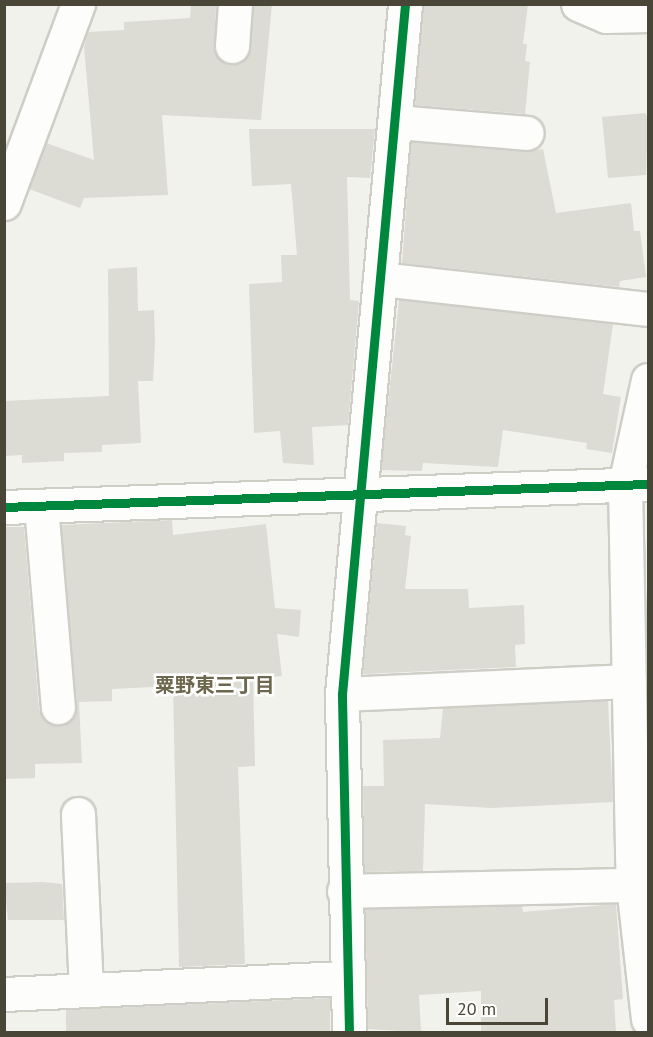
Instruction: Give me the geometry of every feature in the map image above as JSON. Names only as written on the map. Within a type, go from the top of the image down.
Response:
[{"type":"street","points":[[4,203],[78,4]]},
{"type":"street","points":[[232,46],[235,4]]},
{"type":"street","points":[[349,1032],[344,891],[342,694],[358,497],[396,122],[405,4]]},
{"type":"street","points":[[578,4],[606,16],[648,15]]},
{"type":"street","points":[[396,122],[527,133]]},
{"type":"street","points":[[380,279],[648,309]]},
{"type":"street","points":[[648,380],[637,484],[629,681],[640,758],[633,885],[648,1019]]},
{"type":"street","points":[[4,507],[358,497],[637,484]]},
{"type":"street","points":[[41,506],[58,707]]},
{"type":"street","points":[[342,694],[629,681]]},
{"type":"street","points":[[78,814],[86,990]]},
{"type":"street","points":[[344,891],[633,885]]},
{"type":"street","points":[[4,994],[346,978]]},
{"type":"building","points":[[191,4],[216,4],[215,54],[231,65],[248,56],[254,4],[272,4],[261,120],[162,115],[168,195],[84,198],[80,208],[29,189],[46,143],[94,160],[84,47],[88,32],[124,30],[124,22],[190,18]]},
{"type":"building","points":[[424,4],[528,4],[523,44],[527,44],[525,61],[530,62],[525,114],[415,105]]},
{"type":"building","points":[[645,113],[648,118],[646,175],[608,178],[602,117]]},
{"type":"building","points":[[249,129],[375,129],[370,178],[347,177],[350,300],[359,301],[348,425],[312,427],[314,465],[283,463],[280,431],[254,433],[249,284],[282,282],[281,255],[297,255],[291,184],[252,186]]},
{"type":"building","points":[[411,142],[525,152],[543,149],[556,213],[631,203],[634,231],[640,231],[646,277],[620,281],[619,287],[402,263]]},
{"type":"building","points":[[137,267],[138,311],[154,310],[155,342],[153,381],[138,381],[141,443],[102,445],[102,452],[64,453],[64,461],[22,463],[22,455],[4,456],[4,401],[109,396],[108,269]]},
{"type":"building","points":[[399,300],[613,324],[603,394],[621,397],[612,453],[586,449],[587,443],[503,430],[498,467],[423,463],[422,471],[381,470]]},
{"type":"building","points":[[172,520],[173,535],[266,524],[275,608],[301,610],[299,637],[277,634],[282,676],[253,679],[255,766],[238,767],[245,964],[179,967],[173,686],[112,689],[112,701],[79,702],[82,763],[35,764],[35,778],[4,779],[4,527],[24,527],[39,709],[43,718],[59,726],[69,722],[77,705],[61,525]]},
{"type":"building","points":[[377,523],[406,526],[405,535],[411,536],[405,589],[468,589],[469,608],[524,605],[525,644],[515,645],[516,667],[363,674]]},
{"type":"building","points":[[608,701],[613,802],[492,808],[425,804],[423,871],[364,872],[363,786],[384,786],[383,740],[440,738],[443,708]]},
{"type":"building","points":[[4,883],[62,884],[64,920],[8,920]]},
{"type":"building","points":[[616,904],[623,999],[614,1000],[616,1032],[481,1032],[481,991],[419,995],[421,1032],[368,1029],[365,909],[522,906],[523,912]]},
{"type":"building","points":[[330,998],[330,1031],[324,1032],[66,1032],[66,1010]]},
{"type":"cycle path","points":[[349,1032],[342,694],[405,4]]},
{"type":"cycle path","points":[[4,507],[648,484]]},
{"type":"district","name":"粟野東三丁目","points":[[215,685]]}]
